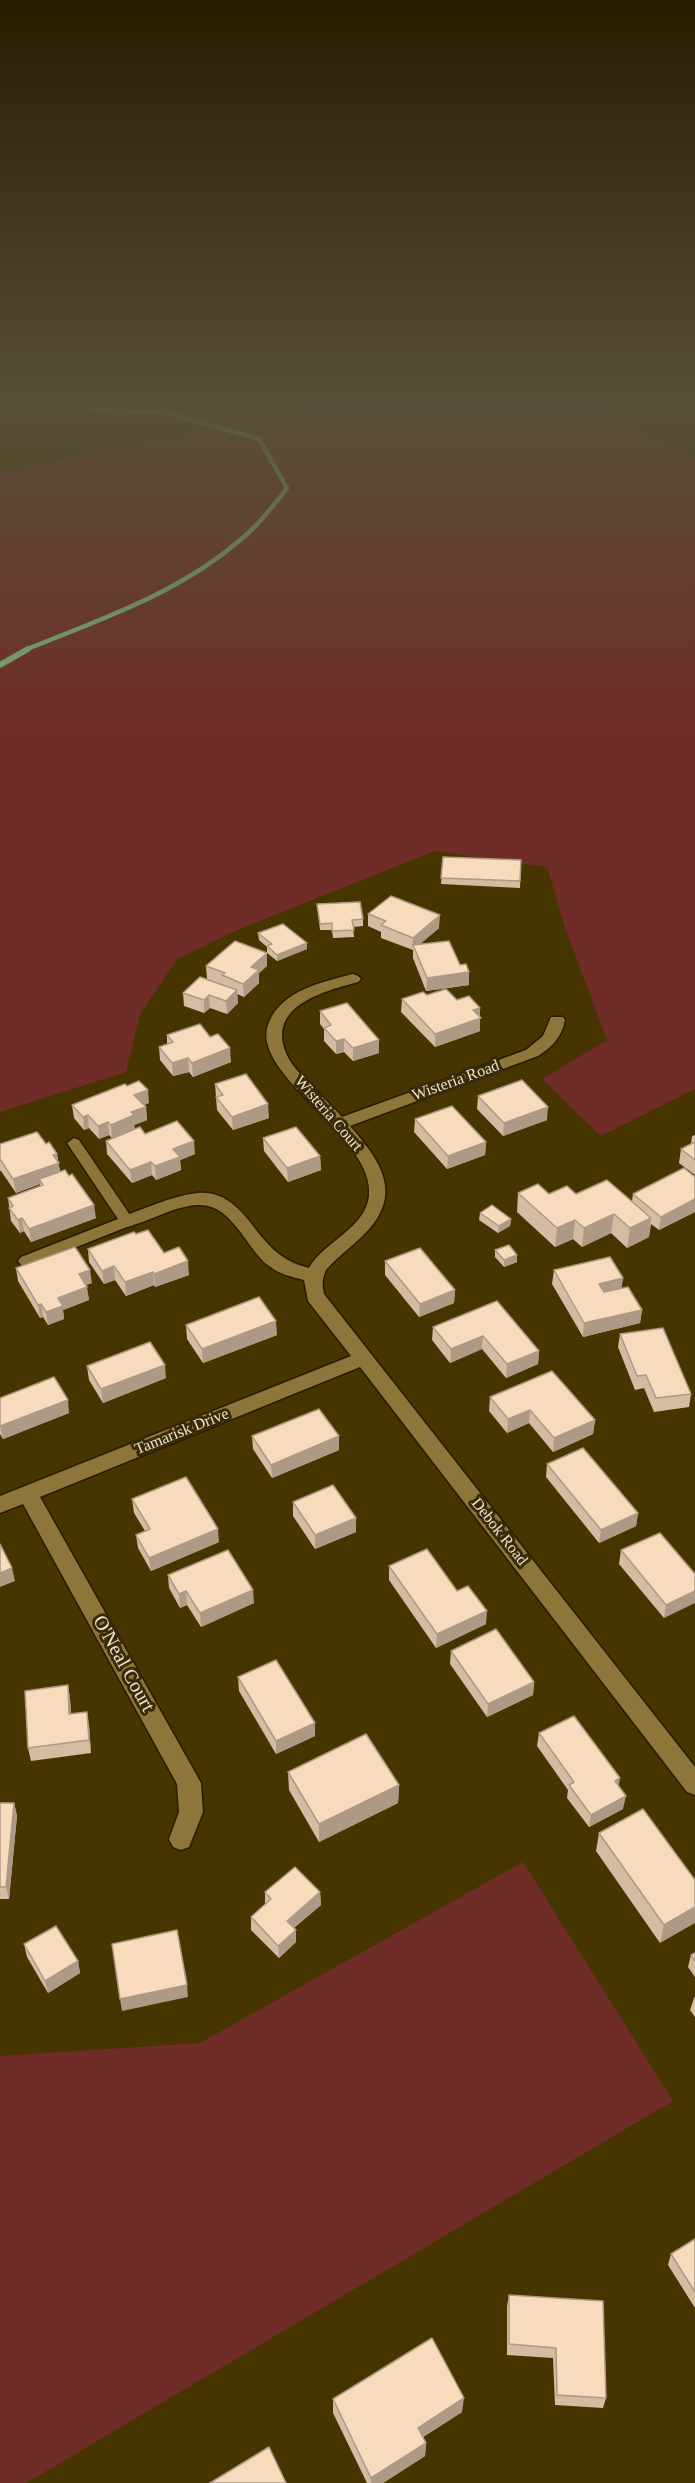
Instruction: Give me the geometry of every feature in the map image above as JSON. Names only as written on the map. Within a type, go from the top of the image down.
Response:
[{"type":"street","name":"Wisteria Court","points":[[313,1276],[323,1262],[374,1211],[378,1196],[377,1180],[368,1160],[282,1062],[275,1050],[273,1030],[283,1009],[295,1000],[316,989],[353,979]]},
{"type":"street","name":"Wisteria Road","points":[[338,1124],[532,1053],[548,1044],[556,1031],[558,1020]]},
{"type":"street","points":[[127,1221],[185,1201],[215,1200],[228,1207],[269,1257],[284,1268],[313,1276]]},
{"type":"street","name":"Debok Road","points":[[313,1276],[312,1285],[315,1296],[695,1785]]},
{"type":"street","name":"Tamarisk Drive","points":[[0,1505],[364,1358]]},
{"type":"street","name":"O'Neal Court","points":[[28,1494],[189,1783],[191,1812],[181,1839]]},
{"type":"lane","points":[[26,1261],[127,1221],[74,1143]]},
{"type":"shaded area","points":[[0,516],[695,516],[695,1089],[601,1136],[542,1079],[607,1040],[565,927],[547,867],[434,851],[244,927],[177,959],[140,1014],[126,1072],[0,1112]]},
{"type":"shaded area","points":[[523,1862],[673,2101],[26,2483],[0,2483],[0,2056],[200,2043]]},
{"type":"building","points":[[443,857],[521,860],[520,881],[441,878]]},
{"type":"building","points":[[391,896],[440,915],[413,938],[381,925],[386,921],[368,914]]},
{"type":"building","points":[[360,902],[363,919],[352,920],[354,930],[332,931],[332,923],[320,924],[317,904]]},
{"type":"building","points":[[283,924],[307,943],[277,955],[267,946],[272,944],[258,933]]},
{"type":"building","points":[[235,941],[267,953],[251,967],[259,970],[243,984],[222,975],[225,973],[206,966]]},
{"type":"building","points":[[449,941],[460,965],[466,964],[469,972],[427,978],[413,945]]},
{"type":"building","points":[[200,977],[237,990],[226,1001],[209,995],[204,1000],[183,993]]},
{"type":"building","points":[[446,989],[457,1000],[469,996],[480,1008],[473,1010],[481,1018],[435,1034],[402,999],[423,992],[427,995]]},
{"type":"building","points":[[347,1003],[379,1040],[353,1048],[344,1039],[336,1041],[324,1028],[331,1025],[320,1011]]},
{"type":"building","points":[[200,1024],[210,1037],[218,1034],[230,1048],[192,1063],[188,1058],[172,1063],[159,1047],[173,1042],[167,1035]]},
{"type":"building","points":[[246,1074],[268,1104],[232,1117],[216,1097],[223,1095],[215,1084]]},
{"type":"building","points":[[522,1080],[548,1107],[504,1123],[478,1096]]},
{"type":"building","points":[[139,1081],[148,1090],[134,1095],[146,1107],[131,1112],[134,1115],[111,1125],[108,1122],[98,1126],[88,1115],[83,1117],[72,1105],[125,1084],[127,1086]]},
{"type":"building","points":[[452,1106],[486,1142],[448,1156],[415,1119]]},
{"type":"building","points":[[177,1121],[194,1141],[173,1149],[180,1157],[155,1166],[151,1162],[130,1170],[106,1141],[140,1127],[145,1134]]},
{"type":"building","points":[[296,1127],[320,1156],[287,1168],[263,1138]]},
{"type":"building","points":[[37,1132],[46,1144],[49,1142],[57,1154],[53,1155],[59,1163],[13,1179],[0,1159],[0,1144]]},
{"type":"building","points":[[695,1142],[695,1160],[681,1149]]},
{"type":"building","points":[[684,1168],[695,1177],[695,1199],[661,1217],[633,1194]]},
{"type":"building","points":[[65,1170],[69,1176],[72,1174],[94,1205],[29,1229],[22,1218],[18,1220],[9,1208],[13,1206],[8,1198],[43,1185],[39,1179]]},
{"type":"building","points":[[607,1180],[651,1218],[630,1228],[614,1214],[584,1228],[575,1220],[557,1228],[518,1193],[538,1184],[549,1194],[567,1186],[576,1194]]},
{"type":"building","points":[[492,1205],[511,1219],[499,1226],[480,1213]]},
{"type":"building","points":[[148,1230],[164,1253],[179,1247],[188,1261],[125,1282],[114,1266],[102,1271],[88,1249],[134,1232],[136,1234]]},
{"type":"building","points":[[509,1245],[517,1255],[504,1260],[495,1250]]},
{"type":"building","points":[[75,1247],[90,1270],[79,1274],[87,1287],[58,1298],[63,1306],[46,1312],[41,1304],[38,1305],[16,1268]]},
{"type":"building","points":[[420,1248],[455,1290],[420,1304],[385,1261]]},
{"type":"building","points":[[610,1257],[623,1278],[599,1284],[604,1292],[628,1287],[642,1310],[584,1323],[554,1270]]},
{"type":"building","points":[[259,1297],[276,1321],[202,1349],[186,1325]]},
{"type":"building","points":[[497,1301],[539,1351],[507,1364],[483,1336],[451,1349],[433,1327]]},
{"type":"building","points":[[663,1328],[691,1394],[656,1398],[646,1375],[637,1376],[620,1334]]},
{"type":"building","points":[[150,1342],[165,1365],[101,1389],[87,1366]]},
{"type":"building","points":[[552,1371],[595,1420],[554,1438],[530,1410],[508,1419],[490,1397]]},
{"type":"building","points":[[54,1377],[68,1400],[0,1426],[0,1398]]},
{"type":"building","points":[[319,1409],[339,1436],[271,1465],[252,1436]]},
{"type":"building","points":[[583,1448],[638,1513],[601,1530],[547,1464]]},
{"type":"building","points":[[186,1477],[218,1529],[149,1558],[136,1535],[150,1529],[132,1499]]},
{"type":"building","points":[[333,1485],[356,1518],[315,1535],[293,1502]]},
{"type":"building","points":[[660,1533],[695,1574],[695,1591],[666,1605],[621,1550]]},
{"type":"building","points":[[0,1544],[12,1568],[0,1573]]},
{"type":"building","points":[[427,1549],[457,1591],[468,1586],[487,1611],[437,1634],[389,1566]]},
{"type":"building","points":[[228,1550],[253,1590],[200,1613],[186,1591],[179,1594],[168,1575]]},
{"type":"building","points":[[496,1629],[534,1682],[488,1704],[451,1651]]},
{"type":"building","points":[[276,1660],[315,1723],[276,1741],[238,1677]]},
{"type":"building","points":[[68,1685],[69,1714],[87,1712],[89,1740],[28,1748],[25,1691]]},
{"type":"building","points":[[574,1716],[620,1778],[615,1781],[626,1796],[591,1815],[569,1785],[574,1782],[539,1733]]},
{"type":"building","points":[[366,1734],[399,1785],[319,1824],[288,1772]]},
{"type":"building","points":[[0,1803],[14,1803],[6,1887],[0,1887]]},
{"type":"building","points":[[643,1809],[695,1880],[695,1907],[664,1925],[599,1833]]},
{"type":"building","points":[[295,1867],[320,1892],[287,1921],[296,1930],[278,1946],[251,1917],[271,1899],[265,1892]]},
{"type":"building","points":[[56,1926],[78,1961],[45,1981],[24,1944]]},
{"type":"building","points":[[177,1930],[187,1985],[120,1999],[112,1944]]},
{"type":"building","points":[[695,2239],[695,2292],[671,2254]]},
{"type":"building","points":[[509,2295],[603,2301],[606,2398],[557,2395],[556,2348],[509,2344]]},
{"type":"building","points":[[432,2338],[464,2398],[418,2428],[426,2443],[371,2478],[333,2399]]},
{"type":"building","points":[[269,2447],[286,2483],[210,2483]]},
{"type":"waterway","points":[[25,650],[160,593],[211,563],[242,539],[264,516]]},
{"type":"waterway","points":[[0,665],[28,649]]}]
